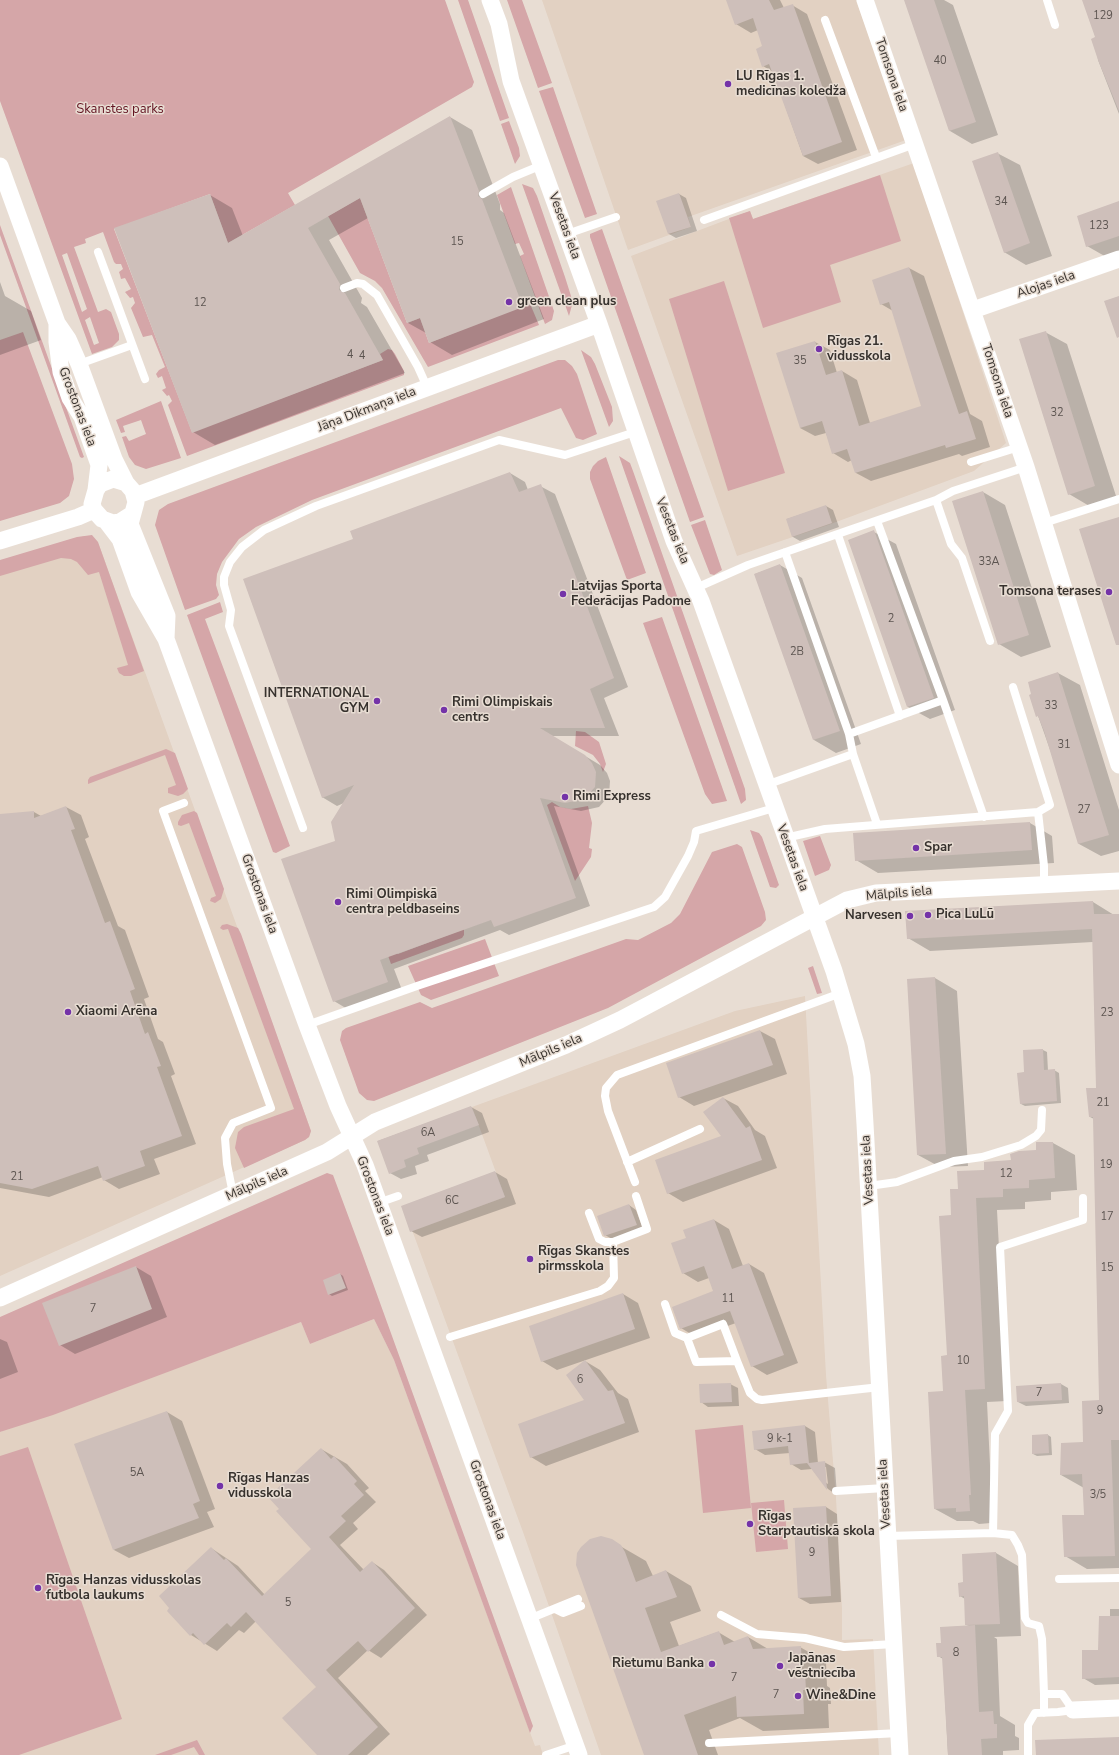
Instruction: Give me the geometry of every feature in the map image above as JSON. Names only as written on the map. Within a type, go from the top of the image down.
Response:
[{"type":"street","name":"Vesetas iela","points":[[490,0],[499,24],[511,81],[599,324],[635,432],[674,541],[696,588],[841,993],[859,1060],[869,1186],[900,1755]]},
{"type":"street","name":"Tomsona iela","points":[[865,0],[1026,467],[1115,737],[1119,765]]},
{"type":"street","name":"Grostonas iela","points":[[0,166],[57,323],[68,339],[79,364],[116,464],[131,489]]},
{"type":"street","name":"Alojas iela","points":[[973,310],[1119,259]]},
{"type":"street","name":"Grostonas iela","points":[[57,323],[61,372],[70,398],[82,418],[98,465],[96,490]]},
{"type":"street","name":"Jāņa Dikmaņa iela","points":[[131,489],[427,387],[599,324]]},
{"type":"street","points":[[0,541],[78,517],[101,516],[120,522],[131,515],[135,509],[131,489],[120,480],[106,481],[96,490],[92,504],[101,516]]},
{"type":"street","name":"Grostonas iela","points":[[131,515],[130,524],[133,534],[167,616],[166,639]]},
{"type":"street","name":"Grostonas iela","points":[[101,516],[120,539],[139,592],[166,639],[307,1025],[350,1136],[365,1165],[498,1528],[529,1619],[578,1750]]},
{"type":"street","name":"Mālpils iela","points":[[0,1298],[328,1152],[350,1136],[375,1122],[566,1045],[620,1020],[814,919],[847,900],[876,893],[1119,881]]},
{"type":"street","points":[[1073,1710],[1119,1708]]},
{"type":"lane","points":[[1047,0],[1055,25]]},
{"type":"lane","points":[[826,20],[876,157]]},
{"type":"lane","points":[[704,220],[915,144]]},
{"type":"lane","points":[[483,194],[513,177],[542,165]]},
{"type":"lane","points":[[567,234],[616,217]]},
{"type":"lane","points":[[98,252],[145,379]]},
{"type":"lane","points":[[344,288],[357,283],[371,289],[377,295],[418,367],[427,387]]},
{"type":"lane","points":[[79,364],[132,345]]},
{"type":"lane","points":[[303,828],[229,626],[232,610],[224,585],[224,578],[230,562],[242,547],[264,530],[316,506],[499,440],[565,455],[635,432]]},
{"type":"lane","points":[[972,462],[1019,447]]},
{"type":"lane","points":[[696,588],[748,565],[936,500],[953,491],[1026,467]]},
{"type":"lane","points":[[1044,523],[1119,499]]},
{"type":"lane","points":[[936,500],[951,544],[962,558],[990,640]]},
{"type":"lane","points":[[877,520],[984,817]]},
{"type":"lane","points":[[838,535],[900,716]]},
{"type":"lane","points":[[785,552],[849,734],[853,754],[877,824]]},
{"type":"lane","points":[[785,838],[825,829],[1038,812],[1050,805],[1013,686]]},
{"type":"lane","points":[[849,734],[943,700]]},
{"type":"lane","points":[[766,785],[853,754]]},
{"type":"lane","points":[[184,803],[162,811],[271,1108],[233,1123],[225,1138],[226,1164],[233,1194]]},
{"type":"lane","points":[[307,1025],[417,986],[654,907],[665,897],[688,856],[694,842],[696,831],[774,808]]},
{"type":"lane","points":[[1038,812],[1044,866],[1044,885]]},
{"type":"lane","points":[[635,1182],[608,1111],[605,1096],[606,1088],[617,1075],[841,993]]},
{"type":"lane","points":[[869,1186],[897,1182],[954,1161],[982,1157],[1021,1145],[1036,1136],[1041,1130],[1042,1110]]},
{"type":"lane","points":[[627,1162],[700,1129]]},
{"type":"lane","points":[[378,1203],[398,1196]]},
{"type":"lane","points":[[589,1213],[599,1239],[606,1242],[613,1242],[647,1229],[636,1196]]},
{"type":"lane","points":[[993,1533],[994,1434],[1008,1411],[1000,1247],[1082,1220],[1083,1198]]},
{"type":"lane","points":[[450,1337],[592,1293],[608,1286],[614,1278],[613,1242]]},
{"type":"lane","points":[[665,1304],[675,1333],[687,1338],[723,1324],[750,1393],[754,1397],[762,1400],[880,1387]]},
{"type":"lane","points":[[687,1338],[696,1362],[737,1361]]},
{"type":"lane","points":[[836,1491],[885,1488]]},
{"type":"lane","points":[[888,1536],[993,1533],[1012,1535],[1022,1555],[1025,1618],[1028,1624],[1039,1626],[1042,1639],[1044,1713]]},
{"type":"lane","points":[[1058,1579],[1119,1578]]},
{"type":"lane","points":[[529,1619],[555,1610],[562,1613],[579,1603]]},
{"type":"lane","points":[[721,1615],[757,1634],[805,1638],[844,1647],[894,1644]]},
{"type":"lane","points":[[1028,1755],[1028,1725],[1035,1713],[1073,1710],[1062,1694],[1044,1694]]},
{"type":"lane","points":[[709,1743],[898,1733]]},
{"type":"lane","points":[[546,1755],[578,1750]]},
{"type":"shaded area","name":"LU Rīgas 1. medicīnas koledža","points":[[542,0],[856,0],[906,140],[688,217],[691,227],[628,250]]},
{"type":"shaded area","name":"Rīgas 21. vidusskola","points":[[914,163],[1006,443],[974,471],[828,525],[737,556],[631,256],[750,211],[753,219]]},
{"type":"shaded area","points":[[85,536],[92,536],[99,545],[311,1131],[309,1137],[305,1140],[0,1276],[0,561]]},
{"type":"shaded area","points":[[805,996],[826,1375],[836,1498],[842,1609],[842,1640],[873,1639],[879,1755],[601,1755],[523,1532],[412,1230],[505,1197],[472,1107],[735,1011]]},
{"type":"shaded area","name":"Rīgas Hanzas vidusskola","points":[[374,1319],[394,1360],[535,1746],[540,1745],[543,1755],[0,1755],[0,1432],[301,1322],[310,1344]]},
{"type":"green space","name":"Skanstes parks","points":[[0,0],[445,0],[474,82],[472,87],[288,193],[295,205],[228,243],[210,194],[114,229],[192,432],[383,360],[380,354],[388,349],[392,350],[395,354],[404,371],[404,375],[187,456],[168,405],[172,401],[169,395],[167,396],[162,390],[166,388],[162,376],[158,378],[156,374],[159,370],[165,367],[152,335],[143,337],[131,308],[135,303],[133,297],[130,298],[125,292],[131,289],[125,278],[121,279],[119,272],[123,269],[121,264],[116,264],[114,262],[103,232],[85,239],[86,243],[74,247],[98,312],[106,309],[111,312],[119,334],[119,340],[112,347],[92,354],[0,101]],"holes":[[[67,253],[87,309],[82,312],[62,255]],[[90,317],[99,343],[94,345],[85,320]]]},
{"type":"green space","points":[[458,0],[468,0],[509,118],[500,121]]},
{"type":"green space","points":[[507,0],[522,0],[552,83],[538,88]]},
{"type":"green space","points":[[553,87],[597,214],[585,218],[539,91]]},
{"type":"green space","points":[[509,121],[519,148],[520,156],[515,164],[501,124]]},
{"type":"green space","points":[[880,175],[901,241],[830,265],[841,302],[763,328],[729,218],[750,211],[753,219]]},
{"type":"green space","points":[[522,184],[533,188],[537,196],[571,296],[572,305],[569,316]]},
{"type":"green space","points":[[511,187],[554,311],[552,320],[545,324],[520,256],[524,254],[519,243],[515,244],[497,195]]},
{"type":"green space","points":[[360,198],[407,323],[420,318],[429,343],[526,304],[531,306],[539,325],[428,367],[382,288],[375,281],[360,273],[328,216]]},
{"type":"green space","points":[[0,225],[84,457],[82,458],[80,457],[0,235]]},
{"type":"green space","points":[[602,229],[704,517],[690,522],[590,237],[590,234]]},
{"type":"green space","points":[[724,281],[785,473],[728,491],[669,299]]},
{"type":"green space","points":[[23,332],[72,464],[74,479],[69,496],[60,503],[0,521],[0,340]]},
{"type":"green space","points":[[581,350],[591,357],[595,364],[612,407],[613,421],[609,427]]},
{"type":"green space","points":[[558,360],[565,360],[572,366],[577,374],[597,434],[583,440],[576,438],[561,408],[312,500],[256,527],[239,539],[222,562],[217,574],[216,585],[219,595],[216,599],[185,610],[155,525],[159,510],[168,504]]},
{"type":"green space","points":[[161,401],[181,458],[146,469],[135,465],[129,457],[122,437],[126,436],[129,441],[146,434],[141,420],[123,426],[125,432],[121,433],[116,420]]},
{"type":"green space","points":[[619,456],[630,463],[745,789],[746,800],[741,804]]},
{"type":"green space","points":[[606,457],[646,573],[627,580],[590,479],[590,472],[593,466],[598,461]]},
{"type":"green space","points":[[705,520],[722,570],[714,575],[710,574],[691,525]]},
{"type":"green space","points":[[92,535],[98,542],[144,671],[131,676],[124,676],[119,673],[117,668],[128,665],[99,572],[88,575],[77,562],[71,559],[61,558],[0,576],[0,560],[77,537]]},
{"type":"green space","points":[[220,602],[223,612],[205,619],[290,846],[276,853],[273,852],[187,615]]},
{"type":"green space","points":[[662,617],[727,801],[712,804],[705,794],[643,623]]},
{"type":"green space","points":[[576,731],[585,732],[599,742],[606,764],[603,772],[600,764],[593,755],[575,746]]},
{"type":"green space","points":[[166,749],[175,753],[188,789],[183,794],[178,796],[168,793],[168,788],[176,785],[165,755],[88,784],[90,777]]},
{"type":"green space","points":[[552,802],[560,807],[571,809],[588,806],[592,823],[589,848],[592,849],[591,857],[575,881],[547,805]]},
{"type":"green space","points":[[194,811],[197,813],[224,889],[221,899],[215,903],[210,901],[211,898],[216,896],[189,823],[181,826],[178,825],[182,815]]},
{"type":"green space","points":[[750,830],[759,833],[762,837],[779,885],[776,888],[770,887]]},
{"type":"green space","points":[[820,836],[831,865],[829,870],[815,876],[803,841]]},
{"type":"green space","points":[[737,844],[742,847],[765,912],[766,920],[761,926],[608,1008],[374,1101],[367,1100],[359,1093],[340,1040],[342,1031],[346,1028],[420,1002],[432,1008],[626,939],[638,940],[671,923],[680,914],[712,852]]},
{"type":"green space","points":[[227,924],[238,928],[241,934],[311,1131],[309,1137],[305,1140],[244,1168],[235,1148],[238,1132],[244,1127],[294,1109],[228,929],[223,930],[220,928],[222,925]]},
{"type":"green space","points":[[464,929],[464,935],[462,938],[391,964],[385,947],[398,954]]},
{"type":"green space","points":[[485,939],[499,976],[431,1000],[421,995],[408,966]]},
{"type":"green space","points":[[813,966],[822,993],[817,994],[808,968]]},
{"type":"green space","points":[[327,1173],[333,1175],[362,1253],[533,1726],[530,1733],[394,1360],[374,1319],[310,1344],[301,1322],[53,1415],[0,1432],[0,1317]]},
{"type":"green space","points":[[743,1425],[751,1508],[703,1513],[695,1430]]},
{"type":"green space","name":"Rīgas Hanzas vidusskolas futbola laukums","points":[[28,1447],[122,1719],[19,1755],[0,1755],[0,1456]]},
{"type":"green space","points":[[784,1500],[788,1549],[756,1552],[751,1503]]},
{"type":"green space","points":[[197,1740],[205,1755],[199,1755],[194,1747],[171,1755],[155,1755]]},
{"type":"building","points":[[726,0],[769,0],[774,10],[793,4],[842,142],[803,156],[769,64],[762,67],[756,49],[762,46],[753,18],[735,25]]},
{"type":"building","points":[[904,0],[934,0],[976,122],[949,131]]},
{"type":"building","points":[[1082,0],[1119,0],[1119,111],[1091,39],[1095,37]]},
{"type":"building","points":[[450,116],[479,191],[478,196],[482,199],[523,307],[429,343],[420,318],[407,323],[360,198],[308,228],[340,284],[339,290],[345,293],[383,360],[192,433],[114,228],[210,194],[228,243]]},
{"type":"building","points":[[998,152],[1030,243],[1004,253],[972,161]]},
{"type":"building","points":[[679,193],[691,227],[668,234],[656,201]]},
{"type":"building","points":[[1119,201],[1119,236],[1086,247],[1077,216]]},
{"type":"building","points":[[909,267],[959,414],[967,411],[976,439],[946,448],[945,445],[855,473],[847,449],[832,454],[822,421],[800,428],[776,353],[815,341],[826,375],[842,370],[859,426],[921,406],[889,302],[880,305],[872,280]]},
{"type":"building","points":[[1119,296],[1119,337],[1117,338],[1104,301]]},
{"type":"building","points":[[1046,331],[1095,486],[1068,495],[1019,339]]},
{"type":"building","name":"Rimi Olimpiskais centrs","points":[[510,472],[519,492],[541,484],[614,678],[590,689],[605,728],[540,728],[585,755],[592,763],[596,772],[595,787],[584,799],[565,803],[540,798],[576,898],[494,927],[491,920],[380,960],[388,982],[333,1002],[281,859],[335,841],[331,822],[354,785],[322,798],[243,579],[353,539],[350,531]]},
{"type":"building","points":[[983,491],[1029,635],[998,645],[952,501]]},
{"type":"building","points":[[826,505],[832,523],[792,537],[786,519]]},
{"type":"building","name":"Tomsona terases","points":[[1119,517],[1119,645],[1116,645],[1079,529]]},
{"type":"building","points":[[874,530],[934,698],[907,707],[848,540]]},
{"type":"building","points":[[780,564],[840,731],[813,740],[754,574]]},
{"type":"building","points":[[1058,672],[1109,835],[1078,844],[1044,731],[1038,716],[1036,717],[1029,695],[1031,694],[1028,682]]},
{"type":"building","name":"Xiaomi Arēna","points":[[66,806],[75,829],[71,830],[105,923],[110,921],[135,989],[130,991],[145,1034],[148,1032],[161,1066],[157,1067],[182,1136],[140,1151],[145,1166],[103,1181],[98,1166],[32,1189],[0,1183],[0,814],[34,811],[34,818]]},
{"type":"building","points":[[1030,822],[1032,850],[855,861],[853,833]]},
{"type":"building","points":[[1093,901],[1094,914],[1119,914],[1119,1440],[1111,1440],[1115,1556],[1064,1557],[1062,1515],[1084,1515],[1082,1474],[1060,1475],[1061,1443],[1083,1442],[1082,1401],[1099,1400],[1093,1117],[1089,1117],[1086,1088],[1096,1088],[1092,929],[907,939],[905,911]]},
{"type":"building","points":[[935,977],[946,1154],[917,1155],[907,979]]},
{"type":"building","points":[[760,1030],[773,1065],[678,1098],[666,1063]]},
{"type":"building","points":[[1043,1049],[1044,1070],[1055,1069],[1057,1101],[1020,1104],[1017,1073],[1024,1072],[1023,1050]]},
{"type":"building","points":[[723,1097],[746,1128],[750,1126],[762,1160],[667,1194],[655,1160],[721,1136],[703,1112]]},
{"type":"building","points":[[471,1106],[479,1125],[417,1148],[419,1154],[404,1160],[406,1167],[389,1174],[377,1141]]},
{"type":"building","points":[[1036,1142],[1053,1142],[1055,1178],[1029,1180],[1029,1188],[1003,1189],[1003,1197],[976,1198],[985,1389],[965,1390],[971,1495],[969,1495],[970,1511],[956,1512],[956,1508],[934,1509],[928,1392],[943,1391],[941,1356],[947,1355],[939,1216],[951,1215],[950,1189],[958,1189],[957,1171],[984,1170],[984,1162],[1011,1160],[1010,1154],[1019,1151],[1036,1150]]},
{"type":"building","points":[[495,1171],[505,1197],[410,1232],[401,1206]]},
{"type":"building","points":[[629,1204],[637,1225],[604,1236],[597,1216]]},
{"type":"building","points":[[714,1219],[732,1269],[749,1263],[784,1355],[751,1367],[730,1311],[680,1329],[672,1307],[713,1291],[704,1266],[682,1274],[671,1243],[686,1238],[683,1230]]},
{"type":"building","points":[[136,1266],[152,1309],[59,1346],[42,1303]]},
{"type":"building","points":[[340,1273],[346,1288],[328,1295],[323,1280]]},
{"type":"building","points":[[623,1293],[635,1329],[541,1362],[529,1326]]},
{"type":"building","points":[[585,1360],[608,1391],[613,1390],[625,1423],[530,1458],[518,1424],[584,1400],[566,1375]]},
{"type":"building","points":[[731,1383],[732,1402],[700,1403],[699,1384]]},
{"type":"building","points":[[1061,1383],[1062,1400],[1017,1402],[1016,1386]]},
{"type":"building","points":[[167,1411],[200,1501],[193,1504],[199,1518],[113,1550],[74,1444]]},
{"type":"building","points":[[805,1425],[809,1463],[825,1461],[827,1490],[807,1463],[790,1465],[788,1446],[754,1450],[752,1431]]},
{"type":"building","points":[[1048,1434],[1049,1453],[1032,1454],[1032,1435]]},
{"type":"building","points":[[321,1448],[331,1459],[334,1456],[357,1481],[354,1484],[364,1495],[341,1516],[346,1521],[329,1537],[360,1572],[372,1561],[415,1608],[368,1652],[358,1641],[326,1670],[378,1727],[348,1755],[317,1755],[282,1718],[316,1687],[246,1612],[231,1627],[227,1623],[204,1645],[193,1633],[190,1636],[167,1611],[169,1608],[159,1596],[211,1547],[224,1560],[226,1558],[262,1596],[311,1549],[276,1511],[279,1509],[268,1497]]},
{"type":"building","points":[[826,1506],[831,1596],[798,1598],[793,1508]]},
{"type":"building","points":[[601,1536],[612,1539],[621,1545],[636,1582],[666,1570],[677,1597],[645,1608],[661,1652],[719,1631],[724,1645],[748,1636],[753,1649],[801,1646],[802,1672],[805,1672],[806,1690],[803,1690],[804,1714],[737,1717],[736,1696],[684,1715],[698,1755],[644,1755],[576,1565],[577,1553],[581,1547],[590,1539]]},
{"type":"building","points":[[996,1552],[1000,1624],[965,1625],[964,1596],[959,1597],[958,1583],[963,1582],[962,1554]]},
{"type":"building","points":[[1099,1616],[1119,1616],[1119,1677],[1082,1679],[1082,1650],[1098,1650]]},
{"type":"building","points":[[975,1625],[979,1712],[993,1711],[994,1724],[997,1724],[997,1738],[981,1739],[982,1755],[948,1755],[942,1657],[937,1657],[936,1643],[941,1643],[940,1627]]},
{"type":"building","points":[[1119,1737],[1119,1755],[1036,1755],[1035,1740]]},
{"type":"place","name":"LU Rīgas 1. medicīnas koledža","points":[[728,84]]},
{"type":"place","name":"green clean plus","points":[[509,302]]},
{"type":"place","name":"Rīgas 21. vidusskola","points":[[819,349]]},
{"type":"place","name":"Tomsona terases","points":[[1109,592]]},
{"type":"place","name":"Latvijas Sporta Federācijas Padome","points":[[563,594]]},
{"type":"place","name":"INTERNATIONAL GYM","points":[[377,701]]},
{"type":"place","name":"Rimi Olimpiskais centrs","points":[[444,710]]},
{"type":"place","name":"Rimi Express","points":[[565,797]]},
{"type":"place","name":"Spar","points":[[916,848]]},
{"type":"place","name":"Rimi Olimpiskā centra peldbaseins","points":[[338,902]]},
{"type":"place","name":"Pica LuLū","points":[[928,915]]},
{"type":"place","name":"Narvesen","points":[[910,916]]},
{"type":"place","name":"Xiaomi Arēna","points":[[68,1012]]},
{"type":"place","name":"Rīgas Skanstes pirmsskola","points":[[530,1259]]},
{"type":"place","name":"Rīgas Hanzas vidusskola","points":[[220,1486]]},
{"type":"place","name":"Rīgas Starptautiskā skola","points":[[750,1524]]},
{"type":"place","name":"Rīgas Hanzas vidusskolas futbola laukums","points":[[38,1588]]},
{"type":"place","name":"Rietumu Banka","points":[[712,1664]]},
{"type":"place","name":"Japānas vēstniecība","points":[[780,1666]]},
{"type":"place","name":"Wine&Dine","points":[[798,1696]]}]
